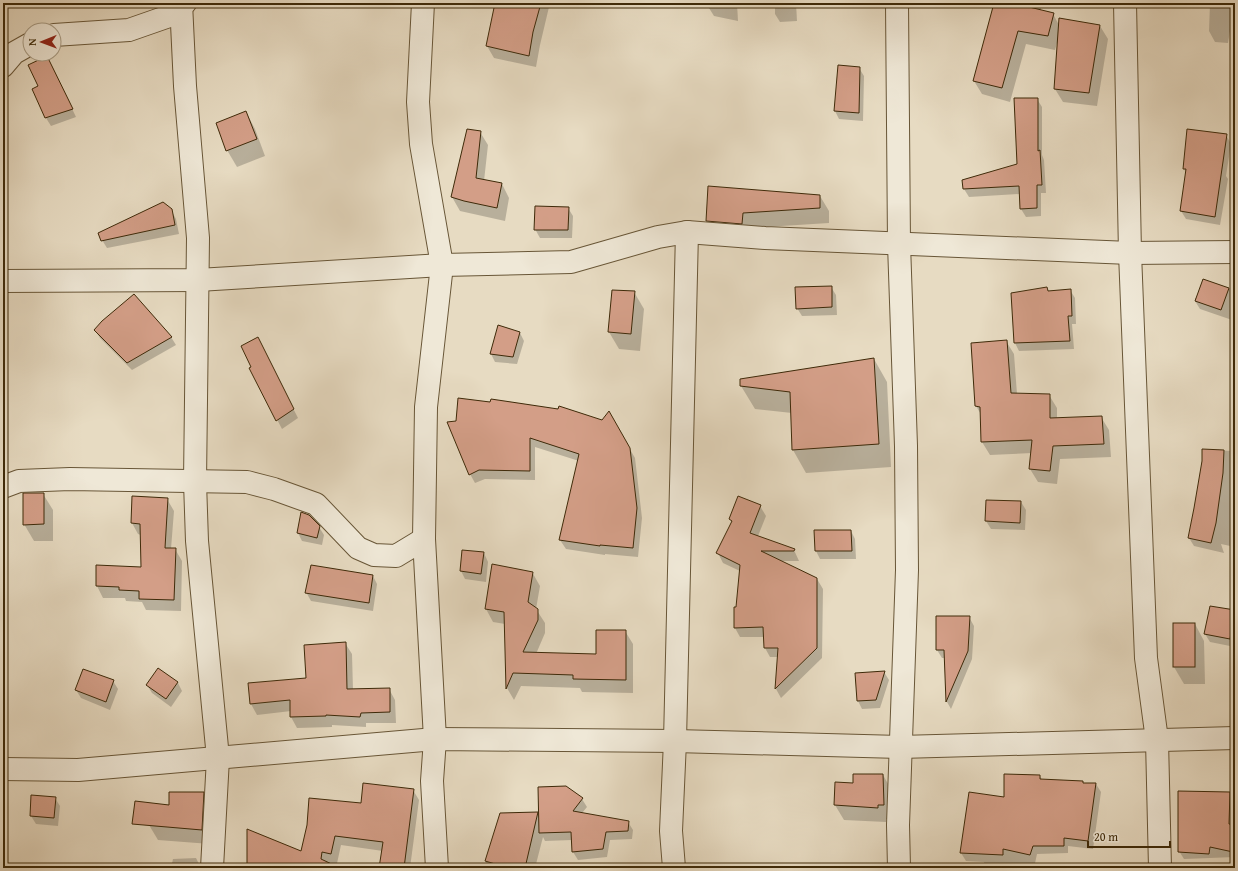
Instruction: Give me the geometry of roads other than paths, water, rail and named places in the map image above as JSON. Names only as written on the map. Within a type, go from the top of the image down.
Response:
[{"type":"street","points":[[423,3],[418,102],[421,144],[442,265],[426,407],[424,539],[435,739],[432,781],[437,868]]},
{"type":"street","points":[[897,3],[899,244],[906,446],[907,570],[900,747],[898,825],[899,868]]},
{"type":"street","points":[[1125,3],[1130,253],[1146,658],[1157,740],[1160,868]]},
{"type":"street","points":[[62,34],[129,30],[172,15],[183,4]]},
{"type":"street","points":[[183,4],[185,86],[198,238],[195,482],[197,541],[218,758],[212,868]]},
{"type":"street","points":[[3,66],[14,53],[22,48]]},
{"type":"street","points":[[674,868],[671,831],[675,741],[687,232]]},
{"type":"street","points":[[3,281],[198,280],[442,265],[572,262],[658,236],[687,232],[765,238],[1130,253],[1235,252]]},
{"type":"street","points":[[3,487],[19,482],[70,479],[247,482],[274,489],[316,504],[358,548],[374,555],[396,556],[424,539]]},
{"type":"street","points":[[3,769],[78,770],[435,739],[675,741],[900,747],[1235,738]]}]
